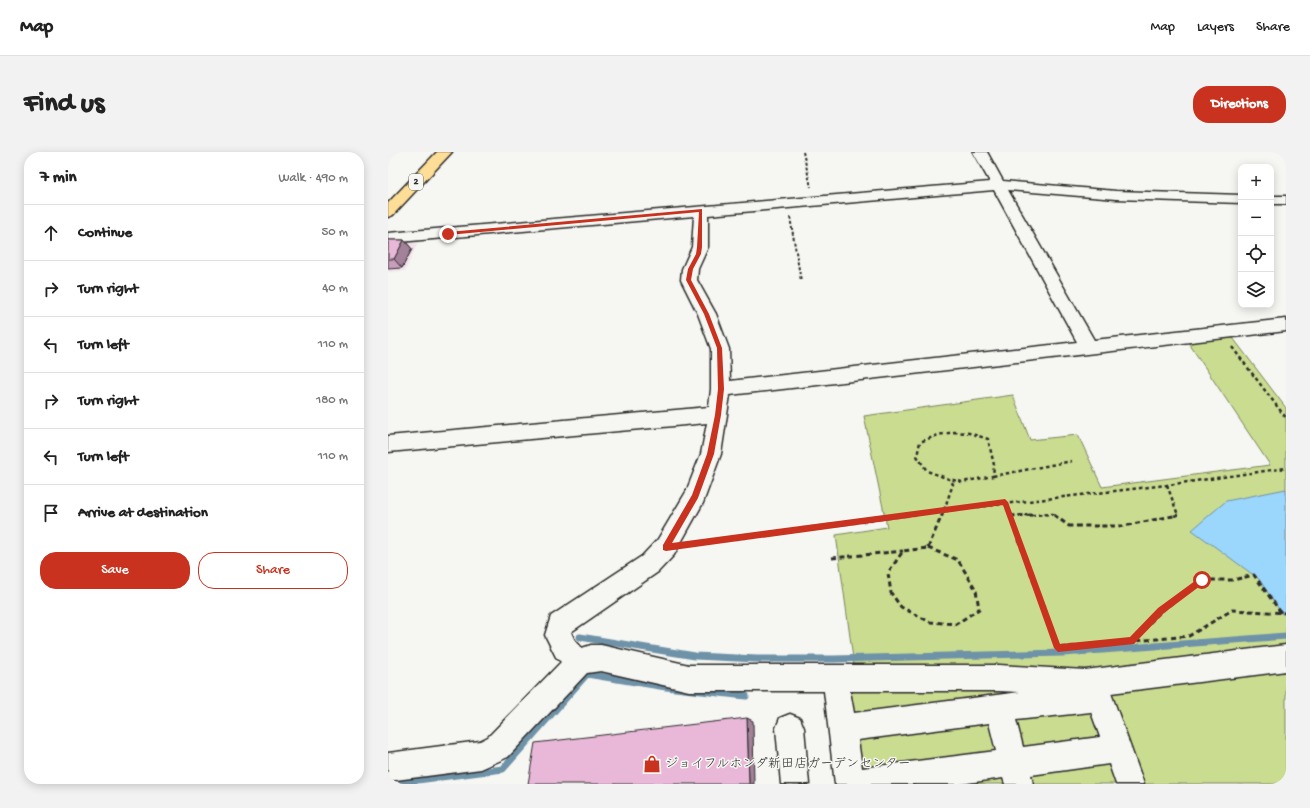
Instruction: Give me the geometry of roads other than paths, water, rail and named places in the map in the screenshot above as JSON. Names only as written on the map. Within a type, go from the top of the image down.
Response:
[{"type":"main road","name":"2","points":[[388,212],[445,152]]},
{"type":"street","points":[[980,152],[1089,348]]},
{"type":"street","points":[[388,238],[788,202],[998,185],[1116,195],[1238,199]]},
{"type":"street","points":[[1274,200],[1286,200]]},
{"type":"street","points":[[578,663],[564,648],[558,635],[560,625],[650,564],[666,547],[695,496],[710,454],[718,415],[721,389],[720,348],[706,314],[688,280],[690,269],[700,247],[701,210]]},
{"type":"street","points":[[721,389],[1286,325]]},
{"type":"street","points":[[388,444],[718,415]]},
{"type":"street","points":[[388,767],[481,755],[498,748],[578,663],[591,658],[601,658],[689,678],[999,678],[1085,683],[1286,658]]},
{"type":"street","points":[[835,678],[850,784],[1016,774],[1118,748]]},
{"type":"street","points":[[843,728],[999,708],[1100,698],[1130,784]]},
{"type":"street","points":[[999,708],[1016,774]]},
{"type":"street","points":[[790,728],[794,784]]},
{"type":"water","points":[[1286,489],[1286,613],[1282,614],[1259,579],[1192,530],[1226,501]]},
{"type":"waterway","points":[[580,637],[695,656],[757,659],[834,659],[1063,653],[1286,636]]},
{"type":"waterway","points":[[402,782],[503,769],[587,674],[666,687],[746,696]]},
{"type":"place","name":"ジョイフルホンダ新田店ガーデンセンター","points":[[652,764]]}]
